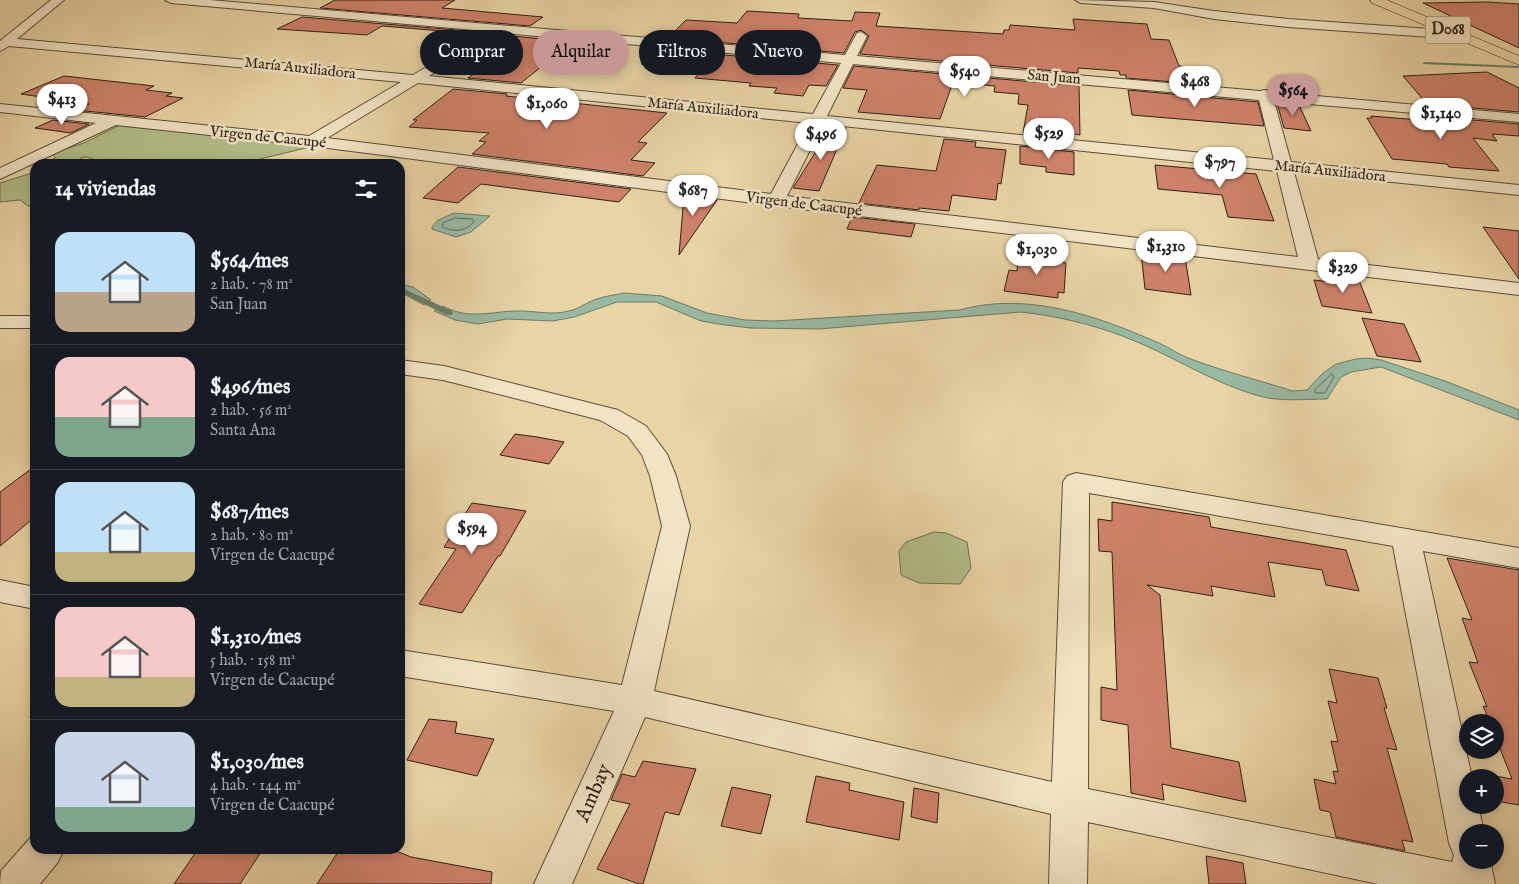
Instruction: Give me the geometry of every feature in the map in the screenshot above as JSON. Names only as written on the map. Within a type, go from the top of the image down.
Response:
[{"type":"main road","name":"D068","points":[[1376,0],[1519,60]]},
{"type":"street","points":[[3,44],[58,0]]},
{"type":"street","name":"San Juan","points":[[171,0],[1265,94],[1519,118]]},
{"type":"street","points":[[1081,0],[1154,5],[1214,15],[1288,23],[1459,35]]},
{"type":"street","points":[[312,141],[498,29]]},
{"type":"street","points":[[776,201],[819,119],[847,59],[861,36]]},
{"type":"street","name":"María Auxiliadora","points":[[3,44],[417,79],[1519,190]]},
{"type":"street","points":[[1265,94],[1310,264]]},
{"type":"street","name":"Virgen de Caacupé","points":[[0,108],[312,141],[776,201],[1519,289]]},
{"type":"street","points":[[32,159],[114,120]]},
{"type":"street","points":[[0,174],[30,160]]},
{"type":"street","points":[[0,322],[30,322]]},
{"type":"street","name":"Ambay","points":[[405,368],[462,377],[609,415],[637,431],[654,454],[663,476],[676,526],[635,701],[553,884]]},
{"type":"street","points":[[1068,884],[1076,482],[1519,558]]},
{"type":"street","points":[[1406,540],[1464,824]]},
{"type":"street","points":[[0,591],[30,597]]},
{"type":"street","points":[[405,664],[635,701],[1070,802],[1467,884]]},
{"type":"street","points":[[15,884],[41,854]]},
{"type":"street","points":[[1473,869],[1476,884]]},
{"type":"shaded area","points":[[124,123],[314,146],[260,159],[92,159],[86,157],[80,159],[54,159],[55,158],[53,153],[84,143]]},
{"type":"shaded area","points":[[30,174],[30,206],[20,200],[0,202],[0,183]]},
{"type":"shaded area","points":[[934,532],[946,533],[967,542],[971,568],[960,584],[919,583],[901,575],[899,551],[906,542]]},
{"type":"water","points":[[454,213],[490,216],[471,232],[456,237],[432,229],[438,220]]},
{"type":"water","points":[[405,285],[413,287],[431,300],[424,305],[405,295]]},
{"type":"water","points":[[624,293],[662,296],[707,313],[745,320],[774,321],[959,310],[1011,303],[1037,305],[1062,309],[1113,324],[1161,344],[1188,358],[1293,391],[1307,390],[1323,373],[1336,364],[1367,358],[1381,360],[1445,381],[1519,410],[1519,420],[1381,367],[1351,372],[1341,377],[1327,399],[1284,400],[1267,398],[1225,384],[1142,344],[1112,332],[1074,321],[1021,312],[819,329],[751,328],[725,325],[701,321],[656,302],[617,302],[574,317],[553,321],[507,319],[478,324],[455,320],[434,311],[443,306],[461,313],[470,314],[515,311],[562,312],[576,309],[600,298]]},
{"type":"building","points":[[335,0],[455,0],[442,8],[543,17],[530,26],[320,8]]},
{"type":"building","points":[[1487,2],[1519,4],[1519,48],[1423,3]]},
{"type":"building","points":[[747,11],[799,14],[798,18],[852,21],[855,12],[880,13],[876,26],[1003,34],[1004,30],[1009,30],[1010,25],[1075,30],[1073,19],[1147,24],[1151,39],[1169,40],[1179,66],[1203,69],[1209,85],[1126,78],[1126,75],[1120,75],[1119,71],[1078,68],[1078,73],[860,54],[869,36],[861,30],[855,32],[844,53],[821,51],[821,30],[735,30],[735,44],[725,43],[725,30],[676,30],[686,20],[737,23]]},
{"type":"building","points":[[302,17],[456,30],[382,26],[367,35],[277,29]]},
{"type":"building","points":[[523,37],[533,38],[533,73],[521,83],[468,78],[472,75],[523,75]]},
{"type":"building","points":[[725,55],[735,56],[735,75],[821,75],[821,63],[838,65],[826,86],[809,85],[803,96],[774,93],[777,88],[749,86],[751,83],[695,78],[698,75],[725,75]]},
{"type":"building","points":[[854,66],[1079,86],[1080,135],[1074,134],[1074,138],[1023,133],[1028,105],[1018,104],[1019,94],[994,92],[995,86],[953,82],[940,119],[858,112],[867,90],[843,88]]},
{"type":"building","points":[[1487,72],[1519,88],[1519,112],[1427,104],[1403,76]]},
{"type":"building","points":[[64,76],[154,86],[146,90],[172,93],[166,96],[183,98],[145,117],[75,110],[89,104],[21,94]]},
{"type":"building","points":[[453,89],[667,113],[638,142],[647,143],[631,160],[655,163],[643,176],[472,154],[486,142],[479,141],[489,133],[409,127],[417,120],[413,120]]},
{"type":"building","points":[[1128,90],[1258,102],[1264,126],[1132,115]]},
{"type":"building","points":[[1277,103],[1299,105],[1311,131],[1284,128]]},
{"type":"building","points":[[1371,116],[1443,122],[1439,117],[1519,124],[1519,136],[1492,134],[1497,141],[1473,138],[1499,171],[1449,167],[1447,164],[1392,159],[1367,118],[1372,118]]},
{"type":"building","points":[[53,120],[89,124],[71,133],[35,128]]},
{"type":"building","points":[[831,127],[846,128],[819,191],[793,188]]},
{"type":"building","points":[[944,139],[976,142],[975,147],[1006,150],[1001,184],[998,183],[996,200],[952,195],[949,211],[919,208],[919,210],[859,203],[877,165],[936,171]]},
{"type":"building","points":[[1020,146],[1074,152],[1074,175],[1046,172],[1046,167],[1020,164]]},
{"type":"building","points":[[1155,165],[1256,174],[1274,221],[1228,217],[1222,195],[1158,189]]},
{"type":"building","points":[[458,167],[631,189],[619,202],[481,184],[458,203],[423,198]]},
{"type":"building","points":[[684,196],[717,200],[679,255]]},
{"type":"building","points":[[852,217],[915,224],[911,237],[847,229]]},
{"type":"building","points":[[1483,227],[1519,231],[1519,279]]},
{"type":"building","points":[[1019,251],[1047,255],[1046,260],[1066,263],[1064,293],[1058,292],[1058,298],[1004,291],[1009,270],[1017,271]]},
{"type":"building","points":[[1141,252],[1185,257],[1191,295],[1145,289]]},
{"type":"building","points":[[1327,274],[1358,278],[1372,313],[1322,306],[1314,280],[1330,282]]},
{"type":"building","points":[[1362,318],[1404,324],[1421,362],[1377,356]]},
{"type":"building","points":[[515,434],[564,442],[549,464],[500,455]]},
{"type":"building","points":[[30,470],[30,521],[0,546],[0,492]]},
{"type":"building","points":[[1112,502],[1209,517],[1211,527],[1346,550],[1359,591],[1326,585],[1322,570],[1268,562],[1275,597],[1211,586],[1213,596],[1147,585],[1160,595],[1171,748],[1239,762],[1246,802],[1162,784],[1164,800],[1131,793],[1128,725],[1101,720],[1101,687],[1117,690],[1112,552],[1099,551],[1098,519],[1112,521]]},
{"type":"building","points":[[472,503],[526,511],[500,556],[498,556],[462,613],[419,604],[456,549],[444,547]]},
{"type":"building","points":[[1447,558],[1519,570],[1519,805],[1504,802],[1504,778],[1512,779],[1504,759],[1504,714],[1486,714],[1483,706],[1487,707],[1469,662],[1478,663],[1462,618],[1472,620]]},
{"type":"building","points":[[1329,669],[1378,678],[1387,708],[1384,708],[1397,750],[1387,748],[1413,842],[1402,840],[1405,851],[1336,837],[1330,812],[1320,810],[1314,779],[1336,784],[1333,771],[1338,772],[1331,741],[1338,742],[1328,701],[1337,703]]},
{"type":"building","points":[[429,719],[457,722],[455,733],[494,739],[477,776],[407,760]]},
{"type":"building","points":[[643,761],[696,769],[679,815],[665,812],[643,884],[639,884],[597,869],[630,804],[611,800],[622,774],[635,777]]},
{"type":"building","points":[[816,776],[850,783],[849,790],[904,802],[899,840],[806,822]]},
{"type":"building","points":[[732,787],[771,795],[761,834],[721,826]]},
{"type":"building","points":[[914,788],[939,793],[937,823],[911,817]]},
{"type":"building","points":[[195,854],[260,854],[240,884],[174,884]]},
{"type":"building","points":[[337,854],[404,854],[492,872],[491,884],[317,884]]},
{"type":"building","points":[[1206,856],[1243,863],[1246,884],[1209,884]]},
{"type":"waterway","points":[[1425,63],[1519,67]]},
{"type":"waterway","points":[[405,291],[449,313]]}]
